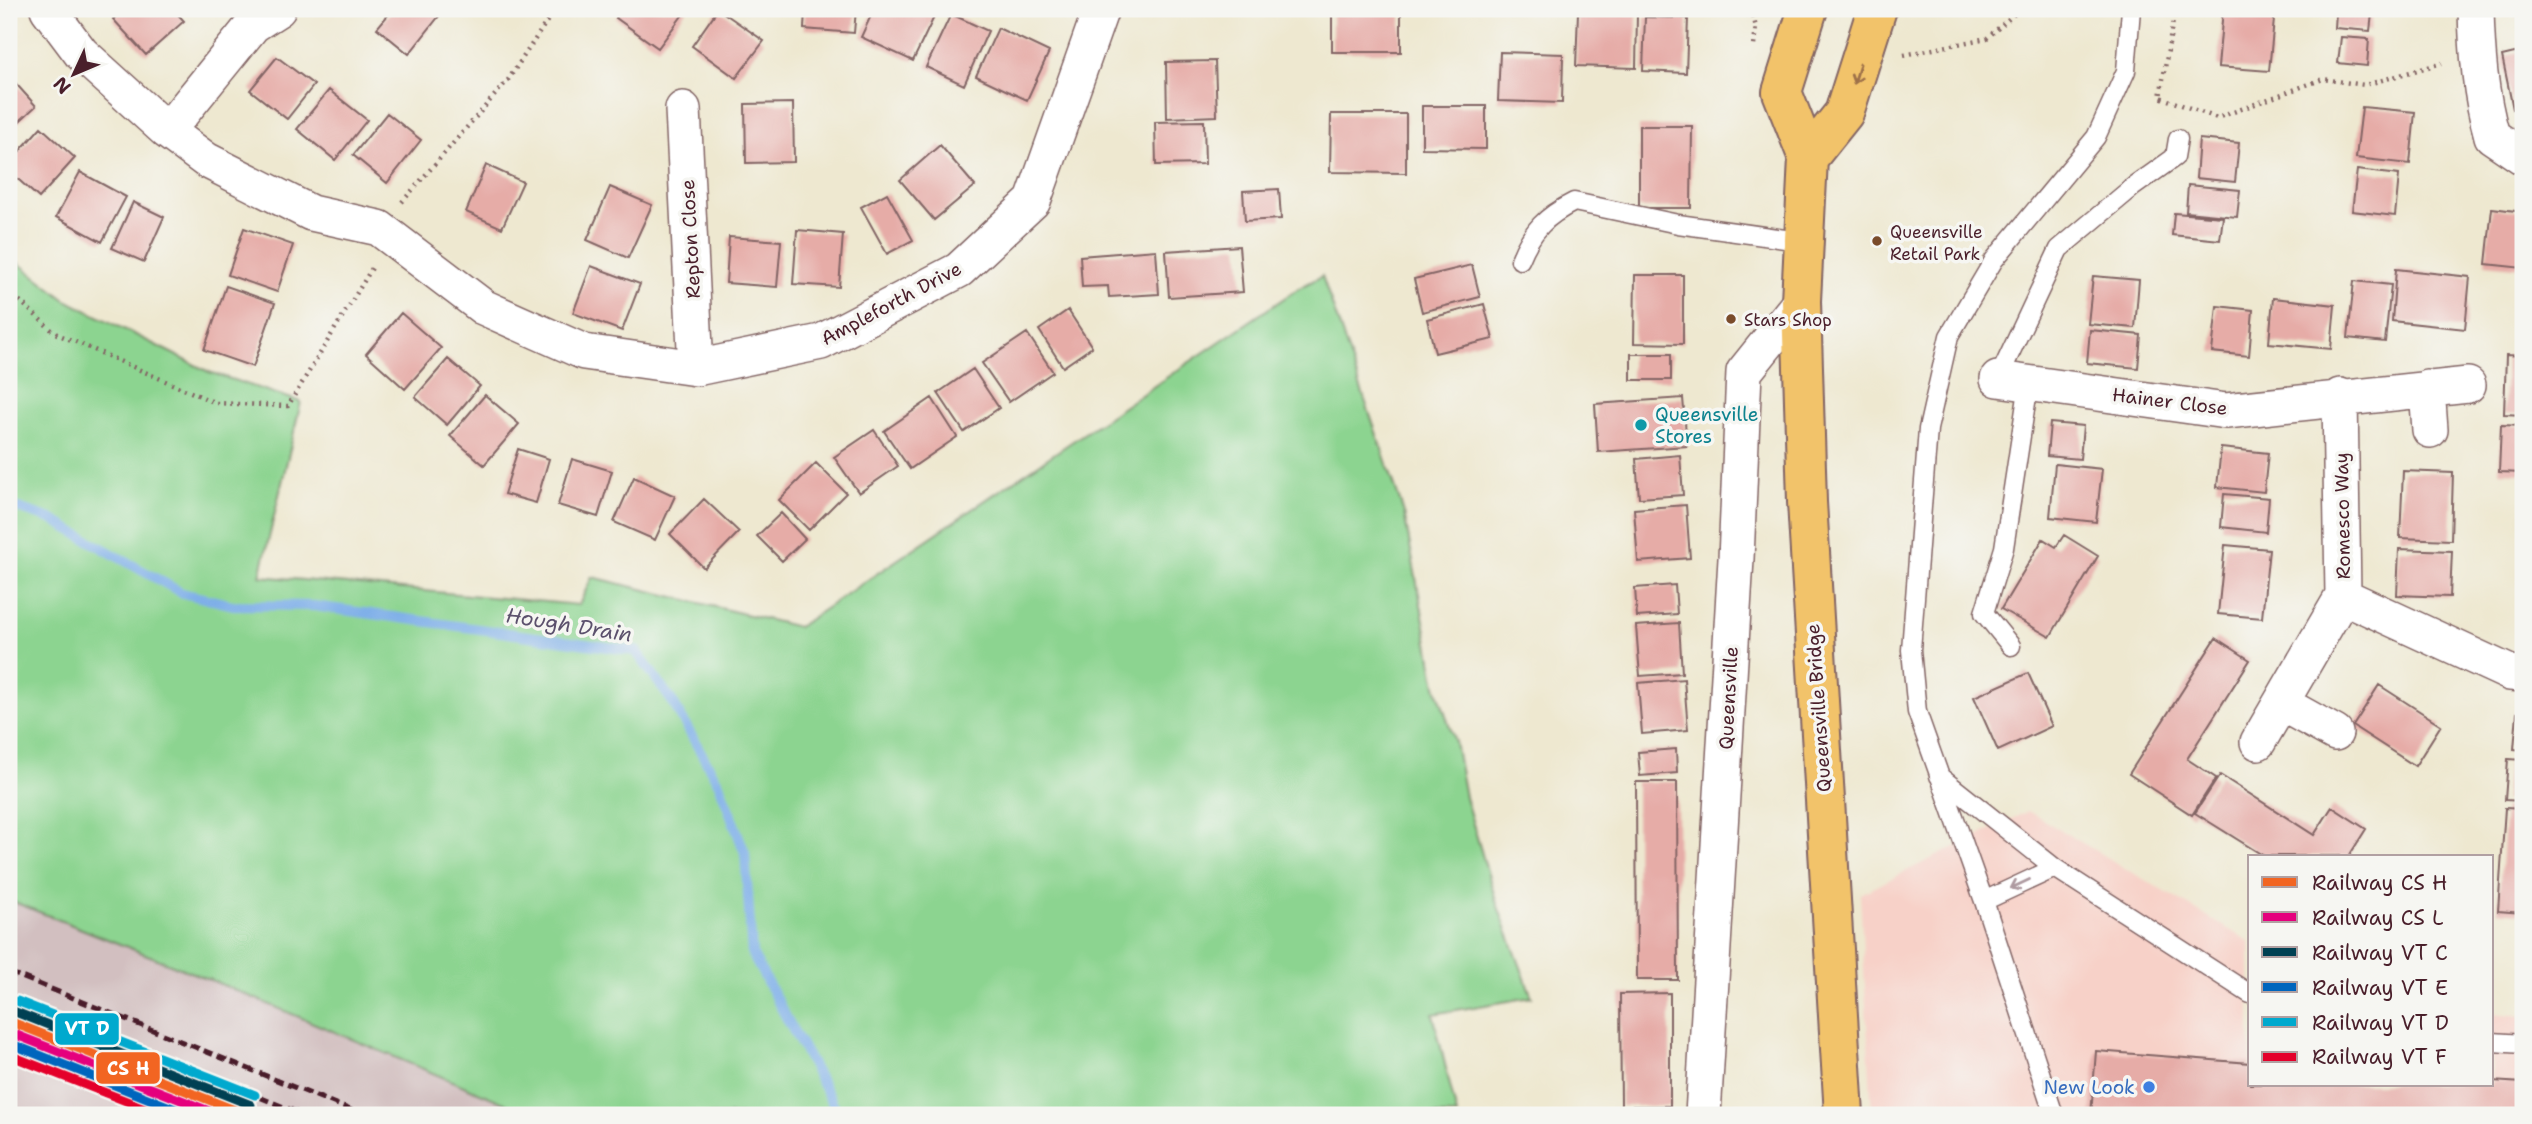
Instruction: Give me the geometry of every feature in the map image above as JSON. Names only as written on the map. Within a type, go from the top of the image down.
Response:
[{"type":"highway","points":[[1808,9],[1782,92],[1808,158],[1844,113],[1877,9]]},
{"type":"highway","name":"Queensville Bridge","points":[[1808,158],[1801,301],[1810,578],[1844,1115]]},
{"type":"street","name":"Ampleforth Drive","points":[[48,9],[81,53],[167,131],[206,160],[300,208],[379,228],[483,307],[584,352],[696,368],[821,342],[959,270],[1033,201],[1101,9]]},
{"type":"street","points":[[167,131],[253,25],[278,9]]},
{"type":"street","points":[[2476,9],[2477,54],[2485,111],[2492,136],[2523,156]]},
{"type":"street","name":"Repton Close","points":[[683,109],[696,368]]},
{"type":"street","name":"Queensville","points":[[1703,1115],[1736,572],[1744,372],[1801,301]]},
{"type":"street","name":"Hainer Close","points":[[2014,381],[2226,411],[2340,396],[2468,385]]},
{"type":"street","points":[[2427,388],[2430,430]]},
{"type":"street","name":"Romesco Way","points":[[2258,742],[2343,596],[2340,396]]},
{"type":"street","points":[[2343,596],[2510,673],[2523,674]]},
{"type":"street","points":[[2280,703],[2335,733]]},
{"type":"lane","points":[[2119,9],[2129,27]]},
{"type":"lane","points":[[2054,1115],[1984,901],[1917,712],[1910,650],[1928,429],[1949,336],[1994,260],[2096,137],[2126,71],[2132,9]]},
{"type":"lane","points":[[2011,646],[1984,613],[2004,548],[2014,381],[2059,249],[2133,187],[2175,158],[2178,139]]},
{"type":"lane","points":[[1520,260],[1527,242],[1542,220],[1574,202],[1678,225],[1805,242]]},
{"type":"lane","points":[[1939,776],[2055,868],[2248,993]]},
{"type":"lane","points":[[1984,901],[2055,868]]},
{"type":"lane","points":[[2494,1042],[2523,1044]]},
{"type":"path","points":[[9,291],[54,333],[216,402],[288,406],[372,269],[379,228],[508,80],[555,9]]},
{"type":"path","points":[[1751,9],[1756,27],[1752,56]]},
{"type":"path","points":[[1898,59],[1908,53],[1987,38],[2020,9]]},
{"type":"path","points":[[2175,9],[2160,97],[2217,118],[2323,79],[2365,85],[2477,54]]},
{"type":"shaded area","points":[[2028,811],[2248,941],[2248,1086],[2494,1086],[2494,1013],[2523,1016],[2523,1115],[1872,1115],[1860,894]]},
{"type":"shaded area","points":[[9,900],[218,983],[533,1115],[34,1115],[9,1105]]},
{"type":"green space","points":[[9,256],[66,300],[209,372],[301,402],[260,576],[579,605],[592,577],[798,627],[1299,288],[1322,276],[1404,513],[1436,686],[1455,742],[1465,797],[1496,901],[1532,997],[1433,1014],[1457,1115],[533,1115],[218,983],[9,900]]},
{"type":"building","points":[[124,9],[173,9],[184,21],[146,55],[113,19]]},
{"type":"building","points":[[393,9],[443,11],[409,54],[377,28]]},
{"type":"building","points":[[622,9],[687,9],[658,48],[616,18]]},
{"type":"building","points":[[718,9],[764,41],[736,78],[692,46]]},
{"type":"building","points":[[805,9],[856,9],[854,33],[804,29]]},
{"type":"building","points":[[874,9],[915,9],[934,17],[913,61],[861,37]]},
{"type":"building","points":[[1332,9],[1401,9],[1401,52],[1332,52]]},
{"type":"building","points":[[2223,9],[2275,9],[2269,71],[2218,67]]},
{"type":"building","points":[[1578,12],[1637,14],[1636,68],[1576,66]]},
{"type":"building","points":[[2336,12],[2372,14],[2370,31],[2335,28]]},
{"type":"building","points":[[951,14],[988,31],[964,85],[926,67]]},
{"type":"building","points":[[1645,17],[1688,18],[1686,73],[1643,71]]},
{"type":"building","points":[[998,28],[1049,52],[1027,100],[976,76]]},
{"type":"building","points":[[2341,37],[2369,39],[2367,66],[2338,63]]},
{"type":"building","points":[[2523,51],[2523,107],[2513,109],[2502,56]]},
{"type":"building","points":[[1500,52],[1563,54],[1562,103],[1498,101]]},
{"type":"building","points":[[277,57],[314,85],[287,119],[250,90]]},
{"type":"building","points":[[1215,61],[1217,116],[1167,118],[1166,62]]},
{"type":"building","points":[[9,76],[36,106],[9,131]]},
{"type":"building","points":[[329,90],[367,120],[335,160],[297,129]]},
{"type":"building","points":[[793,103],[794,162],[746,163],[745,104]]},
{"type":"building","points":[[1422,106],[1486,106],[1486,149],[1422,148]]},
{"type":"building","points":[[2362,107],[2415,112],[2410,164],[2356,158]]},
{"type":"building","points":[[387,113],[421,140],[387,183],[353,155]]},
{"type":"building","points":[[1331,114],[1406,114],[1406,173],[1330,172]]},
{"type":"building","points":[[1204,121],[1205,164],[1156,165],[1155,122]]},
{"type":"building","points":[[1639,126],[1692,126],[1691,208],[1639,208]]},
{"type":"building","points":[[41,127],[75,158],[39,198],[9,171],[9,163]]},
{"type":"building","points":[[2199,139],[2239,143],[2235,182],[2196,178]]},
{"type":"building","points":[[940,145],[975,186],[934,220],[900,180]]},
{"type":"building","points":[[486,165],[523,182],[502,228],[466,212]]},
{"type":"building","points":[[2357,170],[2399,175],[2395,216],[2352,211]]},
{"type":"building","points":[[80,172],[126,197],[102,242],[56,217]]},
{"type":"building","points":[[2188,185],[2240,190],[2237,217],[2186,212]]},
{"type":"building","points":[[610,187],[652,205],[628,258],[587,240]]},
{"type":"building","points":[[1279,189],[1281,219],[1245,221],[1243,191]]},
{"type":"building","points":[[887,193],[913,240],[887,254],[861,207]]},
{"type":"building","points":[[133,202],[164,217],[144,262],[112,248]]},
{"type":"building","points":[[2492,208],[2523,212],[2523,268],[2486,264]]},
{"type":"building","points":[[2174,213],[2223,217],[2220,240],[2172,235]]},
{"type":"building","points":[[244,228],[293,245],[277,292],[228,275]]},
{"type":"building","points":[[797,230],[843,234],[839,287],[793,284]]},
{"type":"building","points":[[729,237],[781,241],[777,287],[726,283]]},
{"type":"building","points":[[1239,246],[1243,292],[1169,297],[1166,251]]},
{"type":"building","points":[[1156,250],[1159,294],[1109,297],[1108,286],[1082,287],[1080,256]]},
{"type":"building","points":[[1472,265],[1480,297],[1422,312],[1414,279]]},
{"type":"building","points":[[591,266],[640,284],[622,331],[573,313]]},
{"type":"building","points":[[2396,269],[2470,277],[2465,329],[2392,321]]},
{"type":"building","points":[[1635,275],[1683,275],[1683,344],[1634,343]]},
{"type":"building","points":[[2093,276],[2139,280],[2135,328],[2088,324]]},
{"type":"building","points":[[2354,281],[2391,285],[2385,342],[2348,338]]},
{"type":"building","points":[[226,286],[275,303],[253,367],[204,350]]},
{"type":"building","points":[[2273,298],[2335,305],[2331,349],[2269,343]]},
{"type":"building","points":[[1484,304],[1493,339],[1435,353],[1427,319]]},
{"type":"building","points":[[2217,306],[2253,310],[2249,356],[2212,352]]},
{"type":"building","points":[[1068,310],[1092,347],[1063,367],[1039,330]]},
{"type":"building","points":[[401,313],[441,348],[405,389],[366,354]]},
{"type":"building","points":[[2090,330],[2141,335],[2138,368],[2087,363]]},
{"type":"building","points":[[1027,333],[1053,372],[1009,402],[982,363]]},
{"type":"building","points":[[1631,354],[1671,354],[1671,380],[1631,380]]},
{"type":"building","points":[[2506,355],[2523,356],[2523,415],[2504,414]]},
{"type":"building","points":[[448,359],[480,386],[447,425],[415,397]]},
{"type":"building","points":[[973,369],[999,408],[964,432],[938,393]]},
{"type":"building","points":[[485,395],[519,424],[484,465],[450,436]]},
{"type":"building","points":[[932,398],[957,437],[910,469],[884,431]]},
{"type":"building","name":"Queensville Stores","points":[[1683,398],[1687,446],[1598,452],[1595,404]]},
{"type":"building","points":[[2050,423],[2083,426],[2080,459],[2047,456]]},
{"type":"building","points":[[2501,425],[2523,426],[2523,473],[2499,472]]},
{"type":"building","points":[[874,430],[898,466],[859,493],[834,457]]},
{"type":"building","points":[[2221,448],[2268,453],[2264,492],[2217,487]]},
{"type":"building","points":[[518,449],[549,459],[536,503],[504,494]]},
{"type":"building","points":[[1680,455],[1683,495],[1639,498],[1636,459]]},
{"type":"building","points":[[572,459],[612,471],[598,517],[558,505]]},
{"type":"building","points":[[816,463],[846,493],[809,530],[779,500]]},
{"type":"building","points":[[2055,464],[2102,469],[2096,522],[2050,517]]},
{"type":"building","points":[[2403,471],[2453,473],[2451,540],[2400,538]]},
{"type":"building","points":[[634,477],[675,496],[655,540],[614,522]]},
{"type":"building","points":[[2224,494],[2269,498],[2266,532],[2221,527]]},
{"type":"building","points":[[704,499],[739,532],[704,568],[670,534]]},
{"type":"building","points":[[1686,505],[1690,558],[1638,562],[1634,509]]},
{"type":"building","points":[[781,513],[805,539],[782,561],[757,536]]},
{"type":"building","points":[[2064,535],[2098,556],[2050,637],[2001,609],[2043,539],[2056,547]]},
{"type":"building","points":[[2225,545],[2269,549],[2262,618],[2218,614]]},
{"type":"building","points":[[2399,549],[2452,551],[2450,597],[2397,595]]},
{"type":"building","points":[[2520,554],[2523,554],[2523,603],[2518,603]]},
{"type":"building","points":[[1675,585],[1677,614],[1637,617],[1635,588]]},
{"type":"building","points":[[1679,623],[1682,673],[1640,676],[1636,626]]},
{"type":"building","points":[[2216,638],[2250,660],[2187,759],[2216,778],[2192,815],[2129,774]]},
{"type":"building","points":[[2028,673],[2052,726],[1998,751],[1974,697]]},
{"type":"building","points":[[1684,679],[1688,730],[1642,734],[1638,683]]},
{"type":"building","points":[[2379,685],[2441,725],[2415,766],[2353,726]]},
{"type":"building","points":[[2517,713],[2523,714],[2523,750],[2514,749]]},
{"type":"building","points":[[1676,749],[1677,773],[1640,776],[1638,752]]},
{"type":"building","points":[[2508,759],[2523,760],[2523,801],[2505,800]]},
{"type":"building","points":[[2220,775],[2314,835],[2332,807],[2366,829],[2350,855],[2262,855],[2195,813]]},
{"type":"building","points":[[1636,782],[1677,782],[1678,980],[1637,980]]},
{"type":"building","points":[[2505,808],[2523,809],[2523,913],[2498,911]]},
{"type":"building","points":[[1670,993],[1670,1106],[1621,1106],[1620,994]]},
{"type":"building","points":[[2096,1051],[2248,1063],[2248,1086],[2494,1086],[2494,1081],[2523,1083],[2523,1115],[2091,1115]]},
{"type":"waterway","name":"Hough Drain","points":[[9,505],[51,519],[182,593],[233,605],[314,606],[636,651],[672,701],[720,786],[745,853],[752,954],[839,1115]]},
{"type":"railway","points":[[9,972],[363,1115]]},
{"type":"railway","points":[[9,997],[304,1115]]},
{"type":"transit line","points":[[17,1001],[255,1095]]},
{"type":"transit line","points":[[13,1011],[251,1105]]},
{"type":"transit line","points":[[9,1021],[247,1115]]},
{"type":"transit line","points":[[9,1032],[219,1115]]},
{"type":"transit line","points":[[9,1043],[190,1115]]},
{"type":"transit line","points":[[9,1055],[162,1115]]},
{"type":"place","name":"Queensville Retail Park","points":[[1877,241]]},
{"type":"place","name":"Stars Shop","points":[[1731,319]]},
{"type":"place","name":"Queensville Stores","points":[[1641,425]]},
{"type":"place","name":"New Look","points":[[2149,1087]]}]
